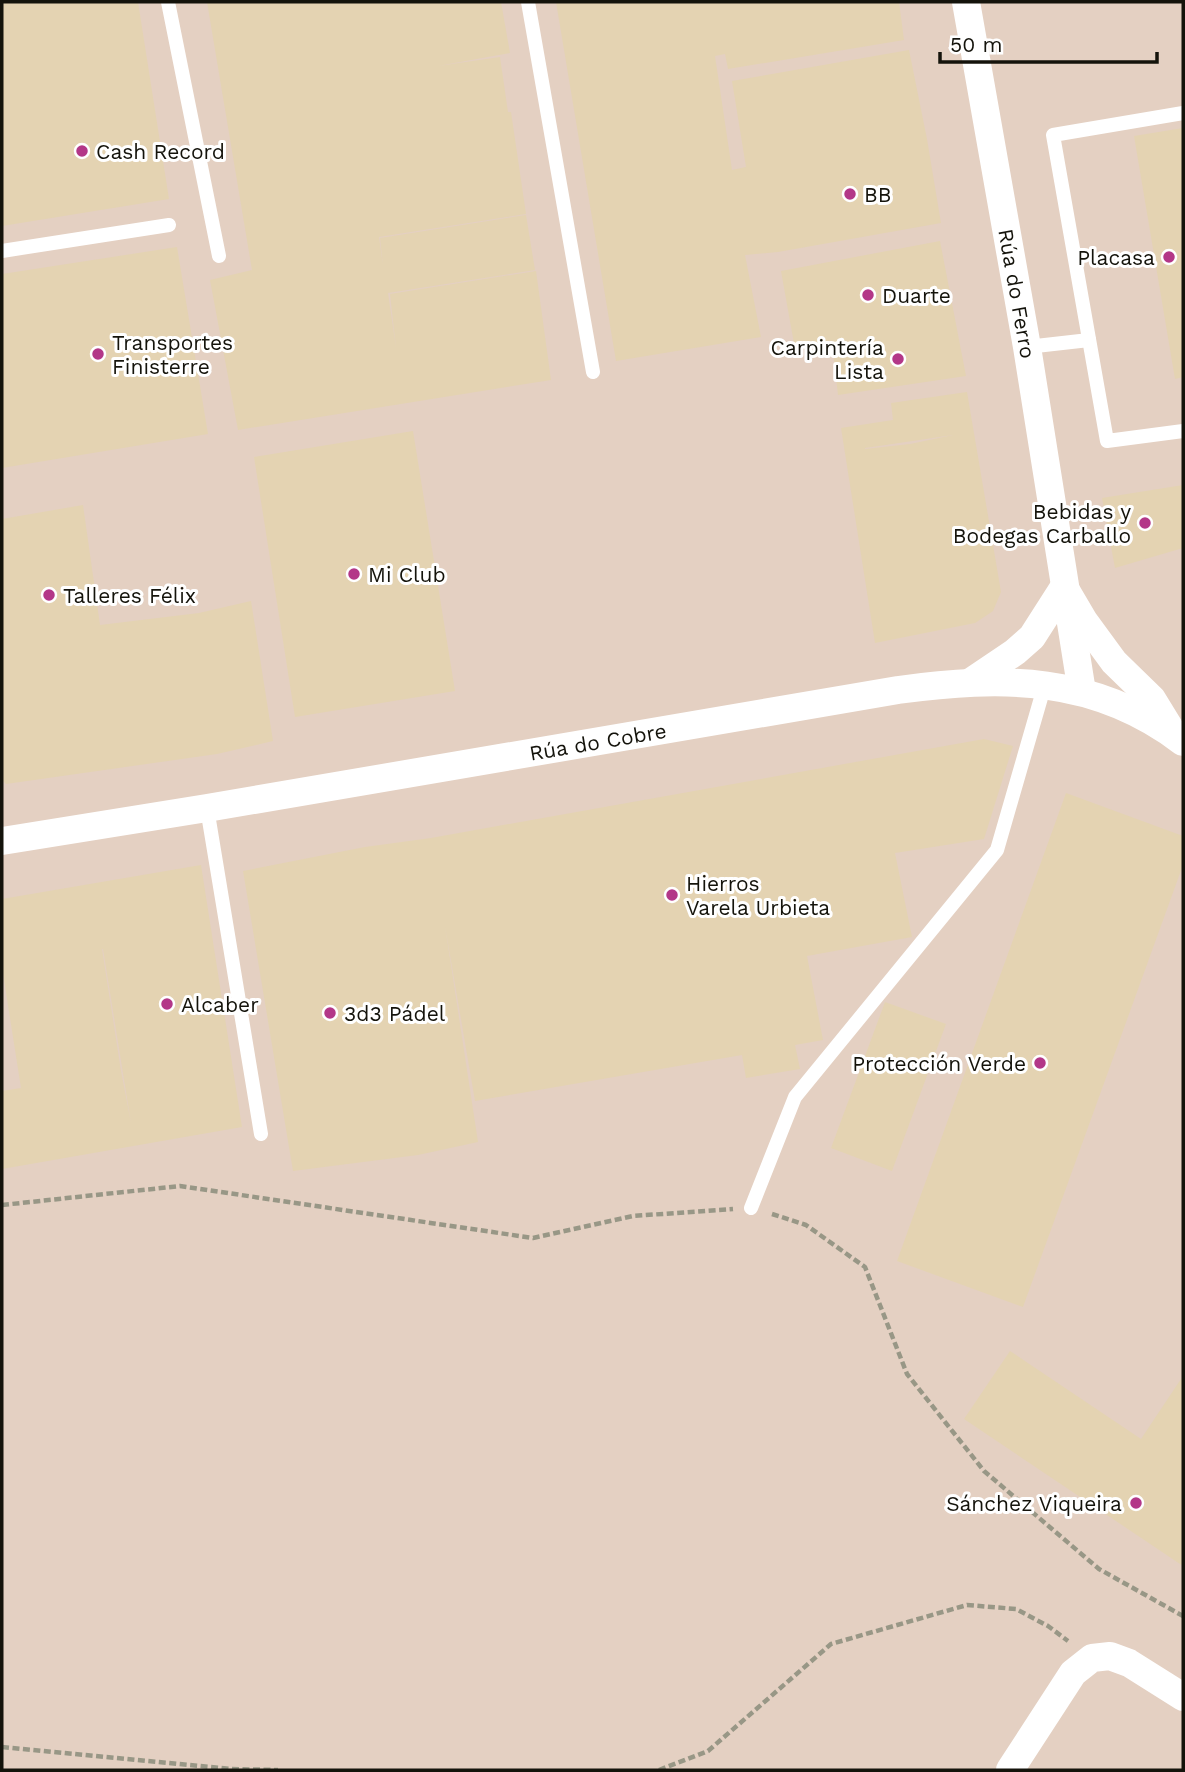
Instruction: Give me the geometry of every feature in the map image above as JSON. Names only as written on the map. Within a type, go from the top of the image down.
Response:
[{"type":"street","name":"Rúa do Ferro","points":[[966,2],[1027,347],[1082,692]]},
{"type":"street","name":"Rúa do Ferro","points":[[1064,587],[1084,621],[1114,662],[1152,699],[1179,739]]},
{"type":"street","points":[[972,681],[1016,652],[1032,637],[1064,587]]},
{"type":"street","name":"Rúa do Cobre","points":[[2,841],[898,690],[972,681],[1045,684],[1082,692],[1140,715],[1179,739]]},
{"type":"street","points":[[1010,1770],[1073,1673],[1092,1658],[1110,1656],[1129,1663],[1183,1697]]},
{"type":"lane","points":[[168,2],[219,256]]},
{"type":"lane","points":[[528,2],[593,372]]},
{"type":"lane","points":[[1183,113],[1053,135],[1107,442],[1183,431]]},
{"type":"lane","points":[[2,251],[169,225]]},
{"type":"lane","points":[[1027,347],[1089,340]]},
{"type":"lane","points":[[751,1208],[795,1097],[997,850],[1045,684]]},
{"type":"lane","points":[[207,808],[261,1134]]},
{"type":"path","points":[[2,1205],[180,1186],[533,1238],[633,1216],[751,1208],[806,1225],[865,1267],[907,1374],[984,1471],[1099,1569],[1183,1616]]},
{"type":"path","points":[[659,1770],[708,1751],[831,1644],[967,1605],[1016,1609],[1048,1626],[1092,1658]]},
{"type":"path","points":[[2,1747],[232,1769],[278,1770]]},
{"type":"shaded area","points":[[2,2],[1183,2],[1183,1770],[2,1770]]},
{"type":"building","name":"Cash Record","points":[[2,2],[138,2],[169,199],[2,226]]},
{"type":"building","points":[[207,2],[501,2],[510,53],[438,66],[500,57],[526,214],[379,237],[383,266],[380,238],[526,215],[535,270],[388,293],[396,348],[390,294],[536,271],[551,380],[238,430],[210,280],[252,270]]},
{"type":"building","points":[[556,2],[899,2],[904,40],[728,69],[725,54],[715,56],[732,170],[746,167],[732,81],[909,50],[941,223],[778,252],[745,255],[761,337],[616,361]]},
{"type":"building","name":"Placasa","points":[[1183,128],[1183,377],[1175,379],[1134,136]]},
{"type":"building","name":"Duarte","points":[[940,241],[966,376],[838,395],[832,341],[795,349],[781,271]]},
{"type":"building","name":"Transportes Finisterre","points":[[177,247],[208,434],[2,468],[2,274]]},
{"type":"building","points":[[967,392],[1001,592],[993,611],[975,623],[875,643],[841,428],[893,420],[891,403]],"holes":[[[953,435],[910,444],[865,449]]]},
{"type":"building","name":"Mi Club","points":[[413,431],[455,691],[295,717],[254,457]]},
{"type":"building","name":"Bebidas y Bodegas Carballo","points":[[1183,485],[1183,548],[1115,568],[1102,498]]},
{"type":"building","points":[[83,505],[100,625],[199,613],[251,601],[273,741],[217,754],[6,784],[2,780],[2,519]]},
{"type":"building","name":"Hierros Varela Urbieta","points":[[984,739],[1013,746],[984,839],[895,853],[912,937],[807,956],[823,1040],[795,1045],[800,1069],[746,1078],[742,1055],[475,1101],[445,926],[478,1142],[418,1155],[293,1171],[243,871],[365,847],[431,838]]},
{"type":"building","name":"Protección Verde","points":[[1066,793],[1183,836],[1183,865],[1023,1307],[897,1261]]},
{"type":"building","points":[[201,865],[242,1127],[2,1169],[2,1091],[21,1088],[2,967],[2,899]],"holes":[[[103,949],[131,1123],[121,1071]]]},
{"type":"building","points":[[885,1002],[946,1024],[892,1171],[831,1148]]},
{"type":"building","name":"Sánchez Viqueira","points":[[1010,1351],[1141,1439],[1183,1376],[1183,1566],[964,1419]]},
{"type":"place","name":"Cash Record","points":[[82,151]]},
{"type":"place","name":"BB","points":[[850,194]]},
{"type":"place","name":"Placasa","points":[[1169,257]]},
{"type":"place","name":"Duarte","points":[[868,295]]},
{"type":"place","name":"Transportes Finisterre","points":[[98,354]]},
{"type":"place","name":"Carpintería Lista","points":[[898,359]]},
{"type":"place","name":"Bebidas y Bodegas Carballo","points":[[1145,523]]},
{"type":"place","name":"Mi Club","points":[[354,574]]},
{"type":"place","name":"Talleres Félix","points":[[49,595]]},
{"type":"place","name":"Hierros Varela Urbieta","points":[[672,895]]},
{"type":"place","name":"Alcaber","points":[[167,1004]]},
{"type":"place","name":"3d3 Pádel","points":[[330,1013]]},
{"type":"place","name":"Protección Verde","points":[[1040,1063]]},
{"type":"place","name":"Sánchez Viqueira","points":[[1136,1503]]}]
